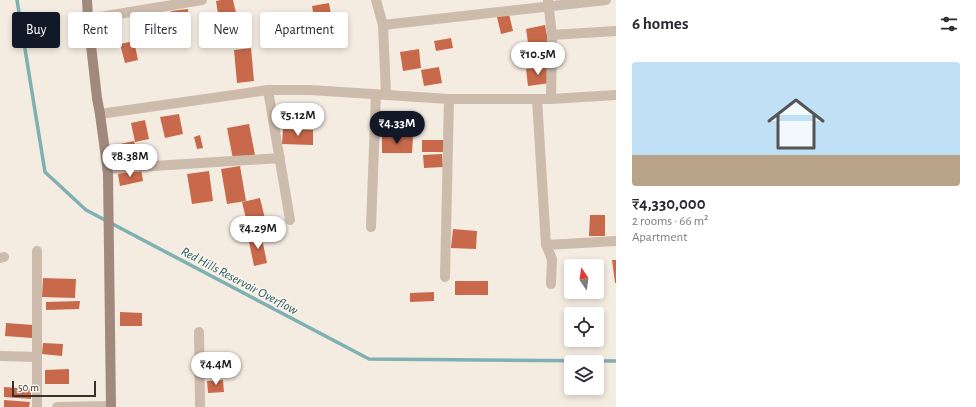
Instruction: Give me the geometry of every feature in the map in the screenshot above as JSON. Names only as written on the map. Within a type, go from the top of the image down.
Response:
[{"type":"street","points":[[87,0],[88,12]]},
{"type":"street","points":[[122,13],[202,0]]},
{"type":"street","points":[[371,227],[381,94],[383,25],[376,0]]},
{"type":"street","points":[[383,25],[548,3],[606,0]]},
{"type":"street","points":[[548,3],[552,35],[551,99]]},
{"type":"street","points":[[552,35],[616,32]]},
{"type":"street","points":[[57,407],[111,406],[107,171],[91,48]]},
{"type":"street","points":[[100,114],[268,90],[310,90],[449,99],[551,99],[616,95]]},
{"type":"street","points":[[268,90],[290,220]]},
{"type":"street","points":[[445,277],[449,99]]},
{"type":"street","points":[[537,99],[546,245],[552,259],[551,284]]},
{"type":"street","points":[[107,171],[280,158]]},
{"type":"street","points":[[546,245],[616,241]]},
{"type":"street","points":[[37,250],[37,407]]},
{"type":"street","points":[[199,332],[200,407]]},
{"type":"street","points":[[0,356],[37,357]]},
{"type":"building","points":[[233,0],[236,12],[218,12],[216,1]]},
{"type":"building","points":[[329,3],[331,12],[313,12],[312,6]]},
{"type":"building","points":[[188,9],[188,12],[171,12]]},
{"type":"building","points":[[509,14],[513,31],[501,34],[497,17]]},
{"type":"building","points":[[545,25],[549,46],[529,49],[526,29]]},
{"type":"building","points":[[451,38],[453,48],[436,51],[434,41]]},
{"type":"building","points":[[130,42],[130,48],[135,48],[138,60],[125,63],[121,48],[122,44]]},
{"type":"building","points":[[251,48],[254,81],[237,83],[234,50]]},
{"type":"building","points":[[419,49],[421,68],[403,71],[400,52]]},
{"type":"building","points":[[439,67],[442,83],[424,86],[421,70]]},
{"type":"building","points":[[548,67],[550,83],[528,86],[526,69]]},
{"type":"building","points":[[179,114],[183,134],[165,138],[160,117]]},
{"type":"building","points":[[145,120],[149,139],[135,142],[131,123]]},
{"type":"building","points":[[249,124],[255,155],[233,159],[227,128]]},
{"type":"building","points":[[283,129],[313,130],[313,145],[282,144]]},
{"type":"building","points":[[200,135],[203,148],[197,149],[194,137]]},
{"type":"building","points":[[382,136],[413,137],[412,153],[382,153]]},
{"type":"building","points":[[422,140],[444,140],[444,152],[422,152]]},
{"type":"building","points":[[134,141],[137,153],[113,158],[111,146]]},
{"type":"building","points":[[442,154],[443,167],[424,168],[423,155]]},
{"type":"building","points":[[240,166],[246,201],[227,204],[221,169]]},
{"type":"building","points":[[141,169],[143,181],[120,186],[118,174]]},
{"type":"building","points":[[209,171],[213,201],[192,204],[187,174]]},
{"type":"building","points":[[260,198],[266,223],[248,227],[242,202]]},
{"type":"building","points":[[590,215],[605,215],[605,236],[589,236]]},
{"type":"building","points":[[453,229],[477,231],[476,249],[451,248]]},
{"type":"building","points":[[261,234],[267,263],[254,266],[248,237]]},
{"type":"building","points":[[612,260],[616,260],[616,283],[615,283]]},
{"type":"building","points":[[43,278],[76,279],[75,298],[42,297]]},
{"type":"building","points":[[455,281],[488,281],[488,295],[455,295]]},
{"type":"building","points":[[434,292],[434,301],[410,302],[410,293]]},
{"type":"building","points":[[80,301],[79,309],[46,310],[46,302]]},
{"type":"building","points":[[120,312],[142,313],[142,326],[120,326]]},
{"type":"building","points":[[6,323],[33,325],[32,338],[5,336]]},
{"type":"building","points":[[43,343],[63,344],[62,356],[42,354]]},
{"type":"building","points":[[69,369],[69,384],[45,384],[45,370]]},
{"type":"building","points":[[223,380],[224,392],[208,393],[207,381]]},
{"type":"building","points":[[4,387],[31,389],[31,399],[4,397]]},
{"type":"building","points":[[4,400],[30,402],[29,407],[4,407]]},
{"type":"waterway","name":"Red Hills Reservoir Overflow","points":[[17,0],[45,172],[86,210],[369,359],[616,361]]}]
